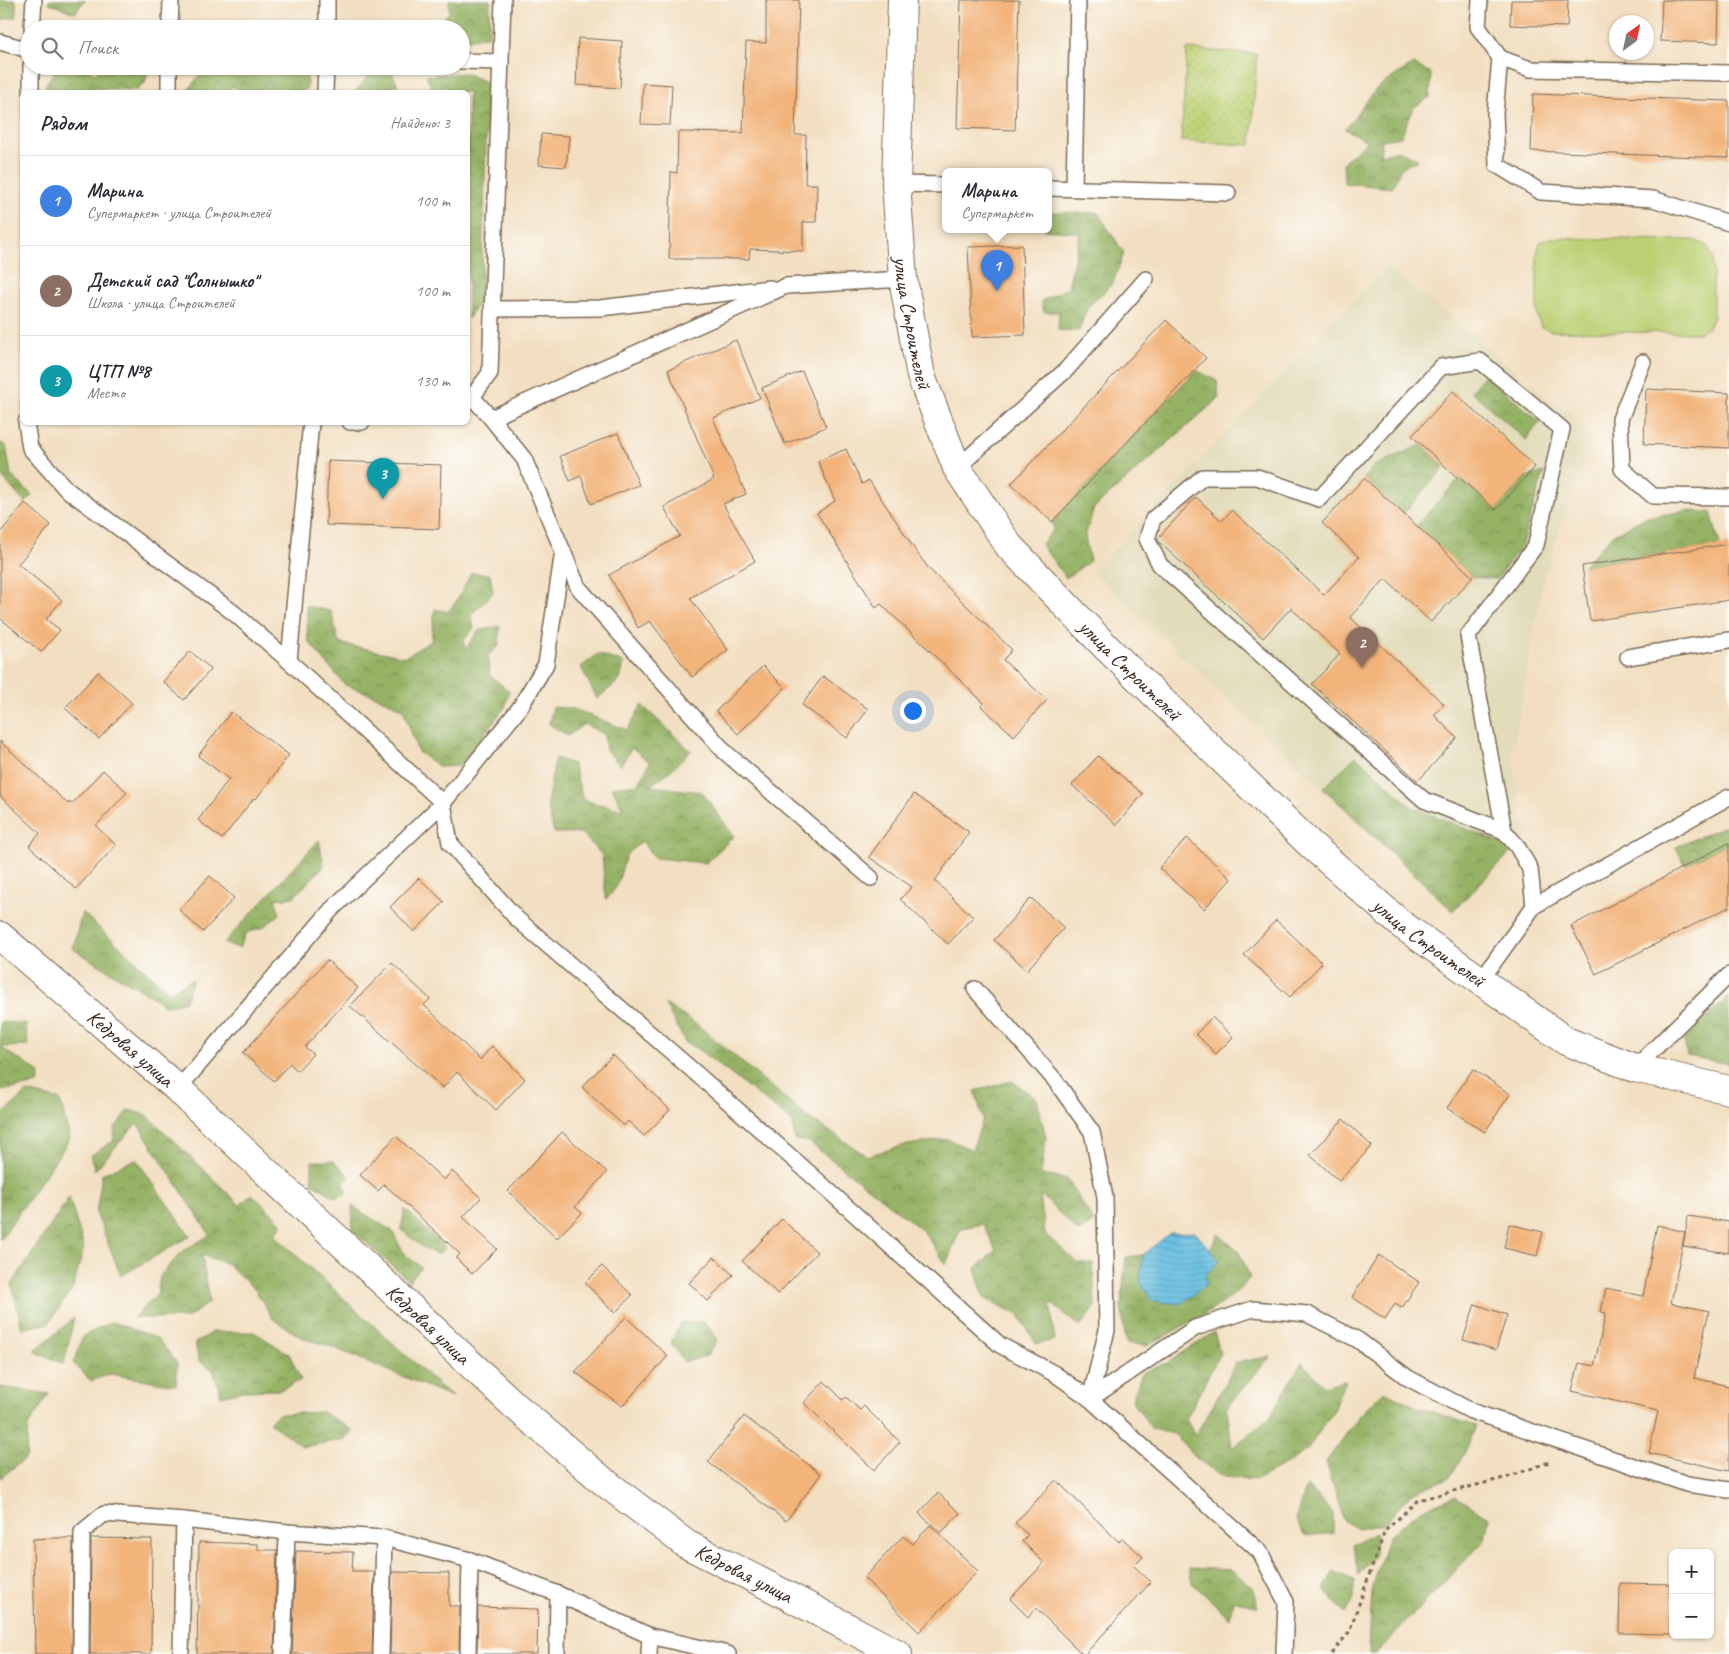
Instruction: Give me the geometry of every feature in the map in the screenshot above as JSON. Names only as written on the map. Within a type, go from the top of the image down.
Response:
[{"type":"street","name":"улица Строителей","points":[[902,0],[896,184],[903,279],[920,376],[957,468],[1009,546],[1108,648],[1310,844],[1402,924],[1566,1040],[1635,1068],[1729,1090]]},
{"type":"street","name":"Кедровая улица","points":[[0,936],[178,1089],[514,1405],[603,1481],[686,1544],[898,1654]]},
{"type":"lane","points":[[33,20],[34,0]]},
{"type":"lane","points":[[171,20],[172,0]]},
{"type":"lane","points":[[327,0],[327,20]]},
{"type":"lane","points":[[503,0],[490,373],[470,398],[491,418],[524,459],[578,587],[725,752],[871,878]]},
{"type":"lane","points":[[1074,188],[1078,0]]},
{"type":"lane","points":[[1480,0],[1478,26],[1500,58],[1530,69],[1729,73]]},
{"type":"lane","points":[[0,42],[20,48]]},
{"type":"lane","points":[[1500,58],[1495,113],[1497,164],[1541,192],[1653,199],[1729,223]]},
{"type":"lane","points":[[470,61],[501,62]]},
{"type":"lane","points":[[30,90],[31,75]]},
{"type":"lane","points":[[169,75],[169,90]]},
{"type":"lane","points":[[325,90],[326,75]]},
{"type":"lane","points":[[896,184],[942,185]]},
{"type":"lane","points":[[1052,188],[1228,192]]},
{"type":"lane","points":[[492,309],[600,308],[786,286],[903,279]]},
{"type":"lane","points":[[957,468],[1066,370],[1146,279]]},
{"type":"lane","points":[[491,418],[786,286]]},
{"type":"lane","points":[[1504,831],[1468,636],[1536,545],[1562,429],[1480,361],[1442,367],[1319,499],[1257,477],[1203,477],[1153,519],[1147,539],[1160,565],[1424,800],[1504,831],[1517,846],[1530,869],[1534,906]]},
{"type":"lane","points":[[1642,362],[1620,419],[1622,469],[1652,496],[1729,498]]},
{"type":"lane","points":[[26,425],[30,448],[66,489],[234,612],[443,803],[450,844],[516,918],[808,1172],[1000,1345],[1055,1374],[1090,1399],[1260,1552],[1286,1602],[1284,1654]]},
{"type":"lane","points":[[289,661],[311,425]]},
{"type":"lane","points":[[178,1089],[331,910],[443,803],[519,709],[546,664],[563,551]]},
{"type":"lane","points":[[1628,657],[1729,640]]},
{"type":"lane","points":[[1480,980],[1534,906],[1729,797]]},
{"type":"lane","points":[[1635,1068],[1729,975]]},
{"type":"lane","points":[[975,989],[1054,1079],[1092,1132],[1105,1197],[1107,1330],[1090,1399]]},
{"type":"lane","points":[[1090,1399],[1194,1328],[1253,1309],[1307,1314],[1358,1340],[1408,1378],[1471,1411],[1687,1484],[1729,1490]]},
{"type":"lane","points":[[81,1654],[82,1532],[104,1514],[184,1520],[287,1532],[384,1538],[470,1560],[558,1594],[650,1636],[728,1654]]},
{"type":"lane","points":[[181,1654],[184,1520]]},
{"type":"lane","points":[[284,1654],[287,1532]]},
{"type":"lane","points":[[381,1654],[384,1538]]},
{"type":"lane","points":[[468,1654],[470,1560]]},
{"type":"lane","points":[[557,1654],[558,1594]]},
{"type":"lane","points":[[650,1636],[650,1654]]},
{"type":"path","points":[[1332,1654],[1349,1632],[1385,1531],[1418,1500],[1508,1477],[1586,1450]]},
{"type":"shaded area","points":[[1386,266],[1469,332],[1538,391],[1570,414],[1591,437],[1543,581],[1512,756],[1527,836],[1453,911],[1093,572]]},
{"type":"green space","points":[[0,0],[16,0],[16,17],[0,20]]},
{"type":"green space","points":[[49,0],[85,0],[75,13],[49,3]]},
{"type":"green space","points":[[449,0],[490,0],[489,35],[470,40],[470,20],[441,20],[449,13]]},
{"type":"green space","points":[[1187,49],[1257,54],[1251,145],[1181,141]]},
{"type":"green space","points":[[1413,64],[1431,73],[1430,97],[1413,108],[1401,137],[1382,140],[1380,155],[1399,150],[1418,160],[1401,168],[1392,188],[1344,183],[1343,163],[1367,141],[1345,129],[1377,88]]},
{"type":"green space","points":[[52,75],[147,75],[145,83],[137,90],[92,88],[90,90],[47,90],[46,84]]},
{"type":"green space","points":[[200,75],[307,75],[307,88],[305,90],[239,90],[233,86],[228,90],[188,90]]},
{"type":"green space","points":[[369,75],[393,75],[398,85],[384,90],[357,90]]},
{"type":"green space","points":[[470,75],[488,83],[481,299],[470,316],[470,90],[433,90],[426,76]]},
{"type":"green space","points":[[1052,212],[1098,213],[1124,253],[1113,283],[1087,308],[1079,331],[1058,330],[1059,312],[1044,312],[1041,301],[1068,288],[1080,233],[1052,231]]},
{"type":"green space","points":[[1551,238],[1694,240],[1707,246],[1713,258],[1713,317],[1708,328],[1698,333],[1552,331],[1541,327],[1537,316],[1537,253],[1540,242]]},
{"type":"green space","points":[[1196,370],[1217,381],[1219,398],[1094,508],[1085,537],[1090,561],[1066,578],[1041,545],[1054,529],[1052,522]]},
{"type":"green space","points":[[1485,375],[1540,422],[1526,440],[1471,391]]},
{"type":"green space","points":[[0,442],[6,446],[11,475],[32,495],[25,503],[0,475]]},
{"type":"green space","points":[[1421,445],[1445,467],[1403,514],[1364,478],[1374,466]]},
{"type":"green space","points":[[1544,472],[1522,544],[1497,579],[1473,577],[1416,526],[1460,478],[1495,510],[1527,477]]},
{"type":"green space","points":[[1686,511],[1711,512],[1720,545],[1582,566],[1614,534],[1646,517]]},
{"type":"green space","points":[[471,573],[490,574],[493,593],[471,615],[474,628],[464,640],[465,650],[478,631],[500,626],[499,646],[488,655],[490,676],[509,691],[505,707],[459,766],[440,767],[418,752],[403,709],[376,696],[345,685],[308,641],[306,606],[331,611],[339,643],[405,657],[431,641],[435,609],[448,612],[459,597]]},
{"type":"green space","points":[[598,654],[624,663],[620,680],[597,699],[581,667]]},
{"type":"green space","points":[[642,705],[691,751],[650,786],[702,792],[734,836],[706,863],[654,858],[642,841],[626,855],[617,886],[606,900],[602,855],[581,833],[554,833],[547,804],[555,758],[573,764],[583,800],[623,810],[612,787],[639,784],[650,762],[632,748],[620,766],[606,750],[604,734],[584,724],[568,736],[549,724],[553,707],[574,709],[627,730]]},
{"type":"green space","points":[[1356,756],[1412,807],[1503,844],[1511,852],[1453,911],[1323,788]]},
{"type":"green space","points":[[1729,824],[1729,843],[1685,865],[1676,847]]},
{"type":"green space","points":[[319,840],[324,866],[294,897],[275,899],[280,914],[264,927],[246,933],[239,948],[224,943]]},
{"type":"green space","points":[[82,912],[169,992],[193,979],[185,1001],[167,1006],[73,949]]},
{"type":"green space","points":[[1729,996],[1729,1064],[1687,1056],[1684,1039]]},
{"type":"green space","points":[[665,1004],[699,1026],[806,1116],[867,1156],[901,1146],[948,1139],[972,1150],[983,1119],[975,1091],[1012,1081],[1037,1099],[1046,1138],[1041,1175],[1067,1179],[1094,1222],[1078,1232],[1040,1194],[1045,1234],[1078,1263],[1093,1263],[1095,1306],[1080,1327],[1050,1302],[1055,1340],[1036,1344],[1019,1315],[984,1298],[975,1269],[996,1250],[983,1224],[961,1228],[946,1264],[922,1230],[809,1142],[795,1140],[792,1121],[699,1050],[685,1042]]},
{"type":"green space","points":[[0,1022],[26,1024],[28,1046],[0,1047]]},
{"type":"green space","points":[[0,1047],[40,1073],[38,1084],[0,1091]]},
{"type":"green space","points":[[27,1092],[60,1100],[70,1139],[0,1240],[0,1119]]},
{"type":"green space","points":[[128,1110],[147,1115],[240,1205],[252,1194],[283,1224],[274,1235],[452,1397],[327,1345],[304,1339],[273,1319],[256,1291],[228,1264],[202,1255],[209,1302],[188,1318],[133,1318],[157,1295],[160,1276],[183,1251],[210,1235],[137,1123],[95,1170],[90,1156],[113,1141],[115,1128]]},
{"type":"green space","points":[[136,1159],[190,1236],[121,1276],[96,1213],[102,1174]]},
{"type":"green space","points":[[312,1161],[334,1161],[350,1177],[343,1183],[347,1193],[336,1198],[312,1183]]},
{"type":"green space","points":[[69,1197],[84,1247],[73,1288],[49,1323],[22,1329],[12,1284]]},
{"type":"green space","points":[[352,1206],[392,1231],[404,1254],[421,1267],[409,1281],[353,1231]]},
{"type":"green space","points":[[405,1209],[445,1248],[438,1255],[422,1247],[401,1229]]},
{"type":"green space","points":[[1218,1234],[1239,1252],[1250,1277],[1239,1291],[1212,1310],[1147,1346],[1126,1343],[1121,1306],[1126,1257],[1143,1255],[1140,1281],[1206,1275],[1219,1261],[1210,1250]]},
{"type":"green space","points":[[74,1318],[64,1364],[34,1351]]},
{"type":"green space","points":[[112,1322],[157,1338],[177,1363],[176,1385],[110,1374],[91,1381],[73,1363],[83,1336]]},
{"type":"green space","points":[[704,1322],[718,1339],[707,1356],[684,1362],[671,1342],[681,1323]]},
{"type":"green space","points":[[213,1332],[254,1332],[289,1354],[301,1380],[280,1390],[242,1391],[221,1396],[213,1370],[199,1361],[195,1343]]},
{"type":"green space","points":[[1214,1332],[1220,1353],[1186,1419],[1195,1435],[1236,1362],[1270,1357],[1227,1407],[1232,1448],[1270,1417],[1302,1362],[1324,1386],[1345,1380],[1332,1413],[1308,1449],[1287,1464],[1256,1480],[1224,1477],[1197,1459],[1174,1434],[1152,1429],[1132,1401],[1142,1373],[1167,1363]]},
{"type":"green space","points":[[0,1387],[49,1394],[28,1426],[26,1458],[0,1478]]},
{"type":"green space","points":[[1384,1391],[1417,1407],[1476,1426],[1465,1452],[1450,1477],[1410,1494],[1385,1524],[1358,1529],[1344,1521],[1326,1462],[1360,1415]]},
{"type":"green space","points":[[322,1412],[354,1431],[345,1439],[303,1447],[269,1422],[279,1414]]},
{"type":"green space","points":[[1307,1486],[1333,1513],[1333,1533],[1306,1536],[1295,1519]]},
{"type":"green space","points":[[1455,1496],[1489,1517],[1485,1540],[1375,1654],[1369,1654],[1372,1588],[1389,1535],[1421,1510]]},
{"type":"green space","points":[[1376,1533],[1375,1555],[1358,1575],[1353,1544]]},
{"type":"green space","points":[[1189,1568],[1232,1570],[1252,1587],[1258,1607],[1233,1600],[1230,1618],[1192,1583]]},
{"type":"green space","points":[[1333,1571],[1354,1580],[1354,1600],[1345,1613],[1324,1590]]},
{"type":"water","points":[[1195,1232],[1220,1261],[1206,1275],[1206,1285],[1181,1304],[1152,1301],[1140,1281],[1143,1255],[1170,1233]]},
{"type":"building","points":[[766,0],[799,0],[795,135],[806,135],[805,184],[817,184],[816,222],[803,222],[803,251],[750,249],[749,259],[669,259],[671,172],[677,173],[678,132],[743,133],[746,42],[766,43]]},
{"type":"building","points":[[961,0],[1019,0],[1015,130],[957,128]]},
{"type":"building","points":[[1511,0],[1568,0],[1567,27],[1510,25]]},
{"type":"building","points":[[1662,0],[1719,0],[1718,43],[1660,41]]},
{"type":"building","points":[[578,38],[622,41],[620,88],[576,85]]},
{"type":"building","points":[[643,83],[672,85],[670,125],[641,124]]},
{"type":"building","points":[[1533,94],[1729,101],[1729,158],[1531,151]]},
{"type":"building","points":[[541,134],[569,136],[566,167],[539,165]]},
{"type":"building","points":[[1022,245],[1025,335],[972,337],[968,247]]},
{"type":"building","points":[[1166,320],[1206,358],[1052,522],[1011,484]]},
{"type":"building","points":[[736,340],[760,398],[713,418],[746,494],[723,504],[755,561],[690,598],[728,650],[692,677],[650,621],[638,628],[609,575],[680,536],[664,507],[714,479],[668,370]]},
{"type":"building","points":[[802,371],[826,427],[785,444],[762,388]]},
{"type":"building","points":[[1646,389],[1729,393],[1729,448],[1644,444]]},
{"type":"building","points":[[1453,391],[1535,467],[1496,510],[1412,436]]},
{"type":"building","points":[[618,433],[639,485],[591,504],[581,476],[570,481],[560,456]]},
{"type":"building","points":[[846,449],[862,484],[869,480],[930,570],[1012,650],[1003,660],[1047,700],[1014,736],[981,706],[984,703],[881,604],[876,608],[817,513],[835,501],[818,461]]},
{"type":"building","points":[[328,461],[441,465],[439,529],[326,525]]},
{"type":"building","points":[[1364,478],[1473,577],[1431,622],[1385,579],[1350,617],[1444,704],[1434,715],[1457,738],[1418,781],[1312,684],[1340,654],[1291,608],[1263,638],[1157,539],[1196,497],[1222,521],[1232,510],[1324,595],[1359,557],[1322,523]]},
{"type":"building","points":[[25,503],[51,525],[18,564],[62,600],[46,619],[60,630],[41,652],[0,618],[0,533]]},
{"type":"building","points":[[1729,544],[1729,600],[1590,621],[1582,566]]},
{"type":"building","points":[[190,651],[211,669],[184,700],[163,682]]},
{"type":"building","points":[[763,666],[785,688],[738,734],[716,711]]},
{"type":"building","points":[[98,672],[132,703],[99,739],[65,708]]},
{"type":"building","points":[[823,676],[868,709],[847,738],[802,705]]},
{"type":"building","points":[[231,712],[289,755],[256,799],[254,798],[222,839],[198,820],[229,779],[198,756]]},
{"type":"building","points":[[0,741],[68,804],[69,802],[72,804],[103,770],[127,792],[96,826],[116,845],[76,889],[29,846],[40,833],[0,796]]},
{"type":"building","points":[[1098,756],[1143,794],[1116,825],[1072,785]]},
{"type":"building","points":[[914,794],[969,832],[935,881],[973,917],[948,944],[900,899],[912,887],[869,857]]},
{"type":"building","points":[[1187,838],[1231,879],[1204,909],[1159,868]]},
{"type":"building","points":[[1729,843],[1729,907],[1596,974],[1571,926]]},
{"type":"building","points":[[210,876],[234,898],[203,932],[179,910]]},
{"type":"building","points":[[419,878],[444,902],[414,932],[390,907]]},
{"type":"building","points":[[1031,898],[1064,928],[1027,970],[994,940]]},
{"type":"building","points":[[1276,920],[1322,963],[1290,997],[1244,955]]},
{"type":"building","points":[[327,960],[358,988],[305,1047],[313,1054],[297,1071],[290,1063],[274,1081],[243,1053]]},
{"type":"building","points":[[392,963],[430,999],[424,1005],[480,1060],[492,1046],[525,1079],[496,1110],[457,1072],[443,1088],[350,1006]]},
{"type":"building","points":[[1212,1017],[1233,1037],[1216,1054],[1196,1034]]},
{"type":"building","points":[[613,1055],[670,1110],[644,1136],[628,1121],[624,1126],[582,1087]]},
{"type":"building","points":[[1473,1069],[1510,1094],[1485,1132],[1447,1108]]},
{"type":"building","points":[[1343,1119],[1372,1146],[1339,1181],[1310,1155]]},
{"type":"building","points":[[562,1132],[607,1172],[575,1207],[582,1213],[557,1238],[508,1191]]},
{"type":"building","points":[[396,1136],[444,1180],[452,1171],[481,1198],[463,1217],[497,1249],[472,1274],[456,1258],[460,1254],[384,1184],[378,1191],[360,1175]]},
{"type":"building","points":[[1688,1216],[1729,1222],[1729,1253],[1683,1246]]},
{"type":"building","points":[[782,1219],[817,1252],[778,1294],[742,1261]]},
{"type":"building","points":[[1509,1224],[1543,1232],[1537,1256],[1504,1248]]},
{"type":"building","points":[[1657,1225],[1685,1232],[1671,1303],[1709,1311],[1694,1378],[1729,1386],[1729,1471],[1649,1453],[1658,1411],[1572,1391],[1579,1363],[1594,1366],[1606,1313],[1601,1312],[1606,1288],[1643,1296]]},
{"type":"building","points":[[1379,1255],[1419,1282],[1402,1308],[1395,1304],[1385,1319],[1352,1297]]},
{"type":"building","points":[[714,1257],[733,1275],[708,1301],[689,1283]]},
{"type":"building","points":[[602,1266],[632,1295],[615,1313],[585,1283]]},
{"type":"building","points":[[1475,1304],[1507,1315],[1496,1350],[1463,1340]]},
{"type":"building","points":[[626,1317],[668,1356],[622,1406],[575,1372]]},
{"type":"building","points":[[824,1381],[843,1400],[846,1397],[860,1410],[864,1406],[900,1442],[874,1470],[804,1403]]},
{"type":"building","points":[[744,1416],[821,1474],[786,1521],[708,1462]]},
{"type":"building","points":[[1056,1480],[1119,1542],[1122,1538],[1143,1557],[1134,1566],[1151,1582],[1085,1654],[1082,1654],[1036,1608],[1028,1617],[1010,1599],[1044,1563],[1022,1541],[1028,1535],[1015,1523]]},
{"type":"building","points":[[938,1493],[960,1513],[941,1533],[919,1513]]},
{"type":"building","points":[[930,1525],[978,1571],[919,1632],[864,1578],[903,1536],[913,1544]]},
{"type":"building","points":[[73,1538],[72,1654],[35,1654],[33,1539]]},
{"type":"building","points":[[91,1538],[152,1539],[151,1654],[90,1654]]},
{"type":"building","points":[[199,1542],[258,1544],[258,1550],[277,1550],[274,1654],[197,1654]]},
{"type":"building","points":[[296,1551],[353,1552],[352,1571],[374,1571],[372,1654],[292,1654]]},
{"type":"building","points":[[392,1572],[449,1573],[449,1606],[460,1606],[459,1654],[390,1654]]},
{"type":"building","points":[[1620,1583],[1669,1584],[1669,1634],[1619,1633]]},
{"type":"building","points":[[478,1607],[538,1609],[537,1654],[477,1654]]},
{"type":"place","name":"Марина","points":[[997,291]]},
{"type":"place","name":"ЦТП №8","points":[[383,499]]},
{"type":"place","name":"Детский сад \"Солнышко\"","points":[[1362,668]]}]
